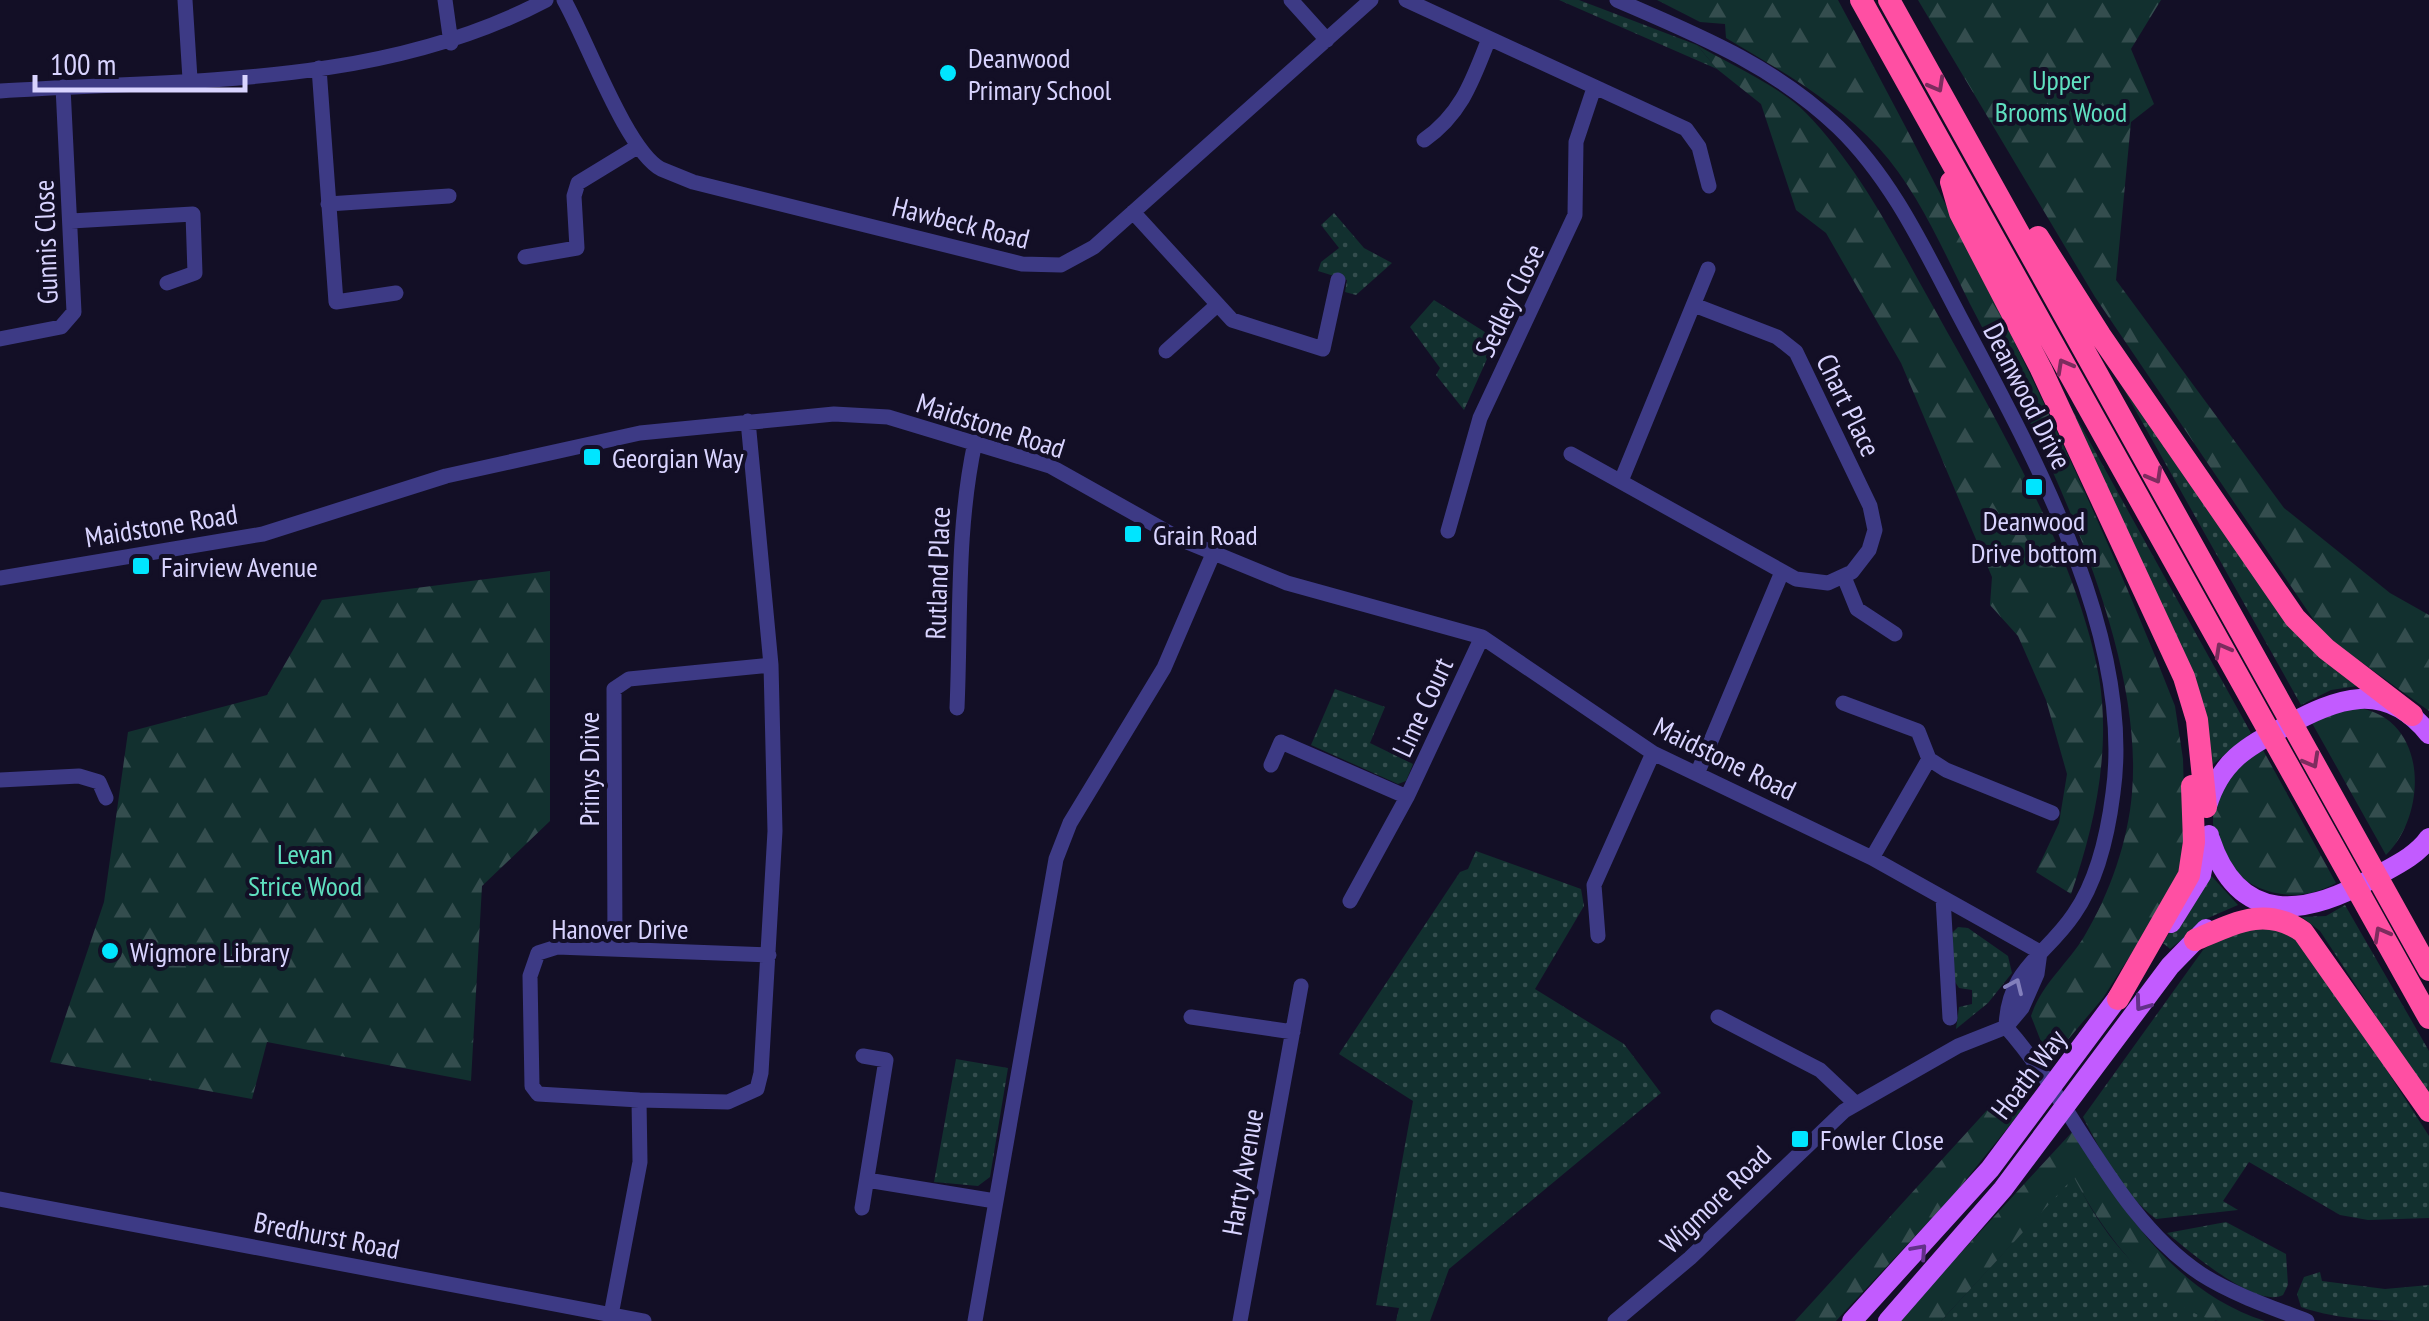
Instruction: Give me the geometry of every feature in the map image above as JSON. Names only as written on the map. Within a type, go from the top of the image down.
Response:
[{"type":"highway","points":[[1861,0],[2429,1018]]},
{"type":"highway","points":[[1890,0],[2429,970]]},
{"type":"highway","points":[[1936,136],[1960,213],[2041,369],[2159,622],[2197,720],[2206,807]]},
{"type":"highway","points":[[1988,177],[2019,206],[2100,336],[2295,618],[2326,649],[2412,715]]},
{"type":"highway","points":[[2118,998],[2194,860],[2187,724],[2159,622]]},
{"type":"highway","points":[[2275,907],[2322,939],[2330,965]]},
{"type":"highway","points":[[2195,940],[2242,920],[2282,919],[2303,932],[2330,965],[2429,1111]]},
{"type":"main road","points":[[2275,907],[2228,878],[2208,835],[2206,807],[2221,771],[2241,750],[2318,709],[2366,698],[2412,715],[2429,734]]},
{"type":"main road","name":"Hoath Way","points":[[1852,1321],[1949,1218],[2031,1118],[2196,886],[2208,835]]},
{"type":"main road","name":"Hoath Way","points":[[1888,1321],[1963,1238],[2170,966],[2195,940],[2224,917],[2329,899],[2406,860],[2429,838]]},
{"type":"street","points":[[185,0],[190,78]]},
{"type":"street","points":[[444,0],[450,43]]},
{"type":"street","points":[[0,91],[319,68],[394,58],[450,43],[546,0]]},
{"type":"street","name":"Hawbeck Road","points":[[564,0],[637,146],[652,164],[693,182],[1036,266],[1061,265],[1081,257],[1372,0]]},
{"type":"street","points":[[1292,0],[1326,40]]},
{"type":"street","points":[[1406,0],[1692,133],[1709,186]]},
{"type":"street","name":"Deanwood Drive","points":[[1617,0],[1718,42],[1763,67],[1804,96],[1872,164],[1911,225],[2038,464],[2096,626],[2110,684],[2116,750],[2108,822],[2088,889],[2072,917],[2022,969],[2010,995],[2006,1026]]},
{"type":"street","points":[[1424,140],[1451,120],[1462,104],[1488,41]]},
{"type":"street","points":[[319,68],[336,302],[396,293]]},
{"type":"street","name":"Gunnis Close","points":[[0,339],[60,327],[71,319],[75,304],[63,87]]},
{"type":"street","name":"Sedley Close","points":[[1448,531],[1480,418],[1574,215],[1574,154],[1594,88]]},
{"type":"street","points":[[525,257],[576,248],[578,184],[637,146]]},
{"type":"street","points":[[328,204],[449,196]]},
{"type":"street","points":[[1134,212],[1216,306],[1243,326],[1323,349],[1338,280]]},
{"type":"street","points":[[71,220],[193,214],[195,273],[167,284]]},
{"type":"street","points":[[1622,481],[1708,269]]},
{"type":"street","name":"Chart Place","points":[[1694,304],[1778,337],[1800,360],[1874,518],[1870,550],[1844,578]]},
{"type":"street","points":[[1166,351],[1216,306]]},
{"type":"street","name":"Maidstone Road","points":[[0,578],[262,534],[463,472],[640,432],[748,420],[876,415],[1050,466],[1213,554],[1327,596],[1482,637],[1654,753],[1872,858],[2040,952]]},
{"type":"street","points":[[611,1315],[640,1162],[639,1100],[728,1102],[757,1090],[776,830],[770,665],[748,420]]},
{"type":"street","name":"Rutland Place","points":[[957,708],[962,594],[959,532],[975,442]]},
{"type":"street","points":[[1571,454],[1782,572],[1816,583],[1844,578],[1857,609],[1895,634]]},
{"type":"street","points":[[975,1321],[1051,879],[1062,840],[1164,668],[1213,554]]},
{"type":"street","points":[[1697,774],[1782,572]]},
{"type":"street","name":"Lime Court","points":[[1350,902],[1407,797],[1482,637]]},
{"type":"street","name":"Prinys Drive","points":[[615,949],[613,714],[618,684],[630,679],[770,665]]},
{"type":"street","points":[[1844,703],[1912,727],[1923,737],[1929,759],[1872,858]]},
{"type":"street","name":"Lime Court","points":[[1271,765],[1281,742],[1407,797]]},
{"type":"street","points":[[1598,936],[1594,885],[1654,753]]},
{"type":"street","points":[[1929,759],[2027,806],[2052,813]]},
{"type":"street","points":[[0,780],[79,776],[99,782],[106,798]]},
{"type":"street","points":[[1944,898],[1950,1018]]},
{"type":"street","name":"Hanover Drive","points":[[639,1100],[538,1094],[532,1086],[532,962],[538,953],[558,948],[769,955]]},
{"type":"street","name":"Harty Avenue","points":[[1240,1321],[1301,986]]},
{"type":"street","points":[[1948,999],[1968,998]]},
{"type":"street","points":[[1191,1016],[1293,1032]]},
{"type":"street","points":[[1718,1016],[1820,1070],[1855,1104]]},
{"type":"street","points":[[2006,1026],[2043,1068],[2094,1150],[2165,1244],[2202,1274],[2308,1321]]},
{"type":"street","name":"Wigmore Road","points":[[1615,1321],[1690,1258],[1855,1104],[1958,1046],[2006,1026]]},
{"type":"street","points":[[862,1208],[886,1060],[863,1056]]},
{"type":"street","points":[[867,1180],[995,1201]]},
{"type":"street","name":"Bredhurst Road","points":[[0,1199],[644,1321]]},
{"type":"green space","points":[[1559,0],[1579,0],[1697,45],[1717,69]]},
{"type":"green space","points":[[1657,0],[1838,0],[2017,348],[2100,526],[2175,706],[2183,759],[2186,868],[2103,998],[2049,1062],[2031,1016],[2042,994],[2085,935],[2102,902],[2122,848],[2132,793],[2132,734],[2122,671],[2082,541],[1997,357],[1929,223],[1893,165],[1862,131],[1825,101],[1726,38],[1725,24],[1700,22]]},
{"type":"green space","name":"Upper Brooms Wood","points":[[1918,0],[2161,0],[2131,49],[2154,104],[2131,122],[2116,280],[2284,508],[2390,593],[2429,615],[2429,711],[2324,635],[2095,297]]},
{"type":"green space","points":[[1697,45],[1795,103],[1844,159],[1892,233],[1983,395],[2053,537],[2088,631],[2102,704],[2098,787],[2071,894],[2036,872],[2059,823],[2067,774],[2046,700],[2018,636],[1990,605],[1992,577],[1901,363],[1826,233],[1796,210],[1761,104],[1717,69]]},
{"type":"green space","points":[[1334,213],[1364,248],[1392,263],[1356,295],[1345,292],[1347,280],[1318,271],[1321,262],[1339,248],[1321,225]]},
{"type":"green space","points":[[1434,300],[1496,339],[1464,410],[1436,375],[1440,368],[1410,327]]},
{"type":"green space","points":[[2100,347],[2249,566],[2364,685],[2331,690],[2301,705]]},
{"type":"green space","points":[[2070,406],[2251,733],[2205,771],[2200,728]]},
{"type":"green space","name":"Levan Strice Wood","points":[[550,571],[550,821],[482,886],[471,1081],[267,1042],[252,1099],[50,1062],[104,902],[128,732],[267,695],[322,600]]},
{"type":"green space","points":[[1335,689],[1385,707],[1370,743],[1413,764],[1406,781],[1398,784],[1311,745]]},
{"type":"green space","points":[[2351,707],[2377,713],[2395,727],[2408,745],[2414,768],[2410,815],[2386,855],[2312,723]]},
{"type":"green space","points":[[2263,750],[2336,883],[2307,893],[2280,894],[2254,886],[2234,870],[2219,850],[2213,826],[2217,800],[2235,769]]},
{"type":"green space","points":[[1476,851],[1581,889],[1584,906],[1535,989],[1624,1044],[1661,1093],[1449,1269],[1430,1321],[1396,1321],[1399,1308],[1376,1305],[1413,1101],[1339,1054],[1460,872],[1468,869]]},
{"type":"green space","points":[[2207,871],[2238,905],[2208,918],[2170,949],[2163,943]]},
{"type":"green space","points":[[2345,905],[2429,1051],[2429,1097],[2320,931],[2302,917],[2326,916]]},
{"type":"green space","points":[[2266,922],[2304,941],[2429,1136],[2429,1218],[2368,1220],[2340,1215],[2249,1162],[2223,1201],[2238,1210],[2156,1219],[2114,1172],[2083,1117],[2203,950],[2224,934]]},
{"type":"green space","points":[[1958,927],[1968,928],[2008,956],[2012,973],[1988,1003],[1956,1029],[1959,1007],[1972,1004],[1972,990],[1959,988],[1955,982],[1952,933]]},
{"type":"green space","points":[[956,1059],[1008,1068],[990,1177],[978,1186],[934,1182]]},
{"type":"green space","points":[[1999,1097],[2022,1110],[1956,1192],[1836,1321],[1795,1321]]},
{"type":"green space","points":[[2073,1131],[2131,1217],[2176,1268],[2232,1308],[2265,1321],[2218,1321],[2174,1301],[2133,1264],[2098,1219],[2074,1177],[1941,1321],[1898,1321]]},
{"type":"green space","points":[[2074,1176],[2101,1223],[2132,1261],[2169,1293],[2216,1321],[1941,1321]]},
{"type":"green space","points":[[2226,1222],[2286,1254],[2288,1285],[2283,1295],[2271,1297],[2240,1286],[2167,1233]]},
{"type":"green space","points":[[2320,1272],[2322,1281],[2385,1289],[2429,1285],[2429,1321],[2348,1318],[2301,1307],[2297,1294],[2304,1277]]},
{"type":"place","name":"Deanwood Primary School","points":[[948,73]]},
{"type":"place","name":"Georgian Way","points":[[592,457]]},
{"type":"place","name":"Deanwood Drive bottom","points":[[2034,487]]},
{"type":"place","name":"Grain Road","points":[[1133,534]]},
{"type":"place","name":"Fairview Avenue","points":[[141,566]]},
{"type":"place","name":"Wigmore Library","points":[[110,951]]},
{"type":"place","name":"Fowler Close","points":[[1800,1139]]}]
